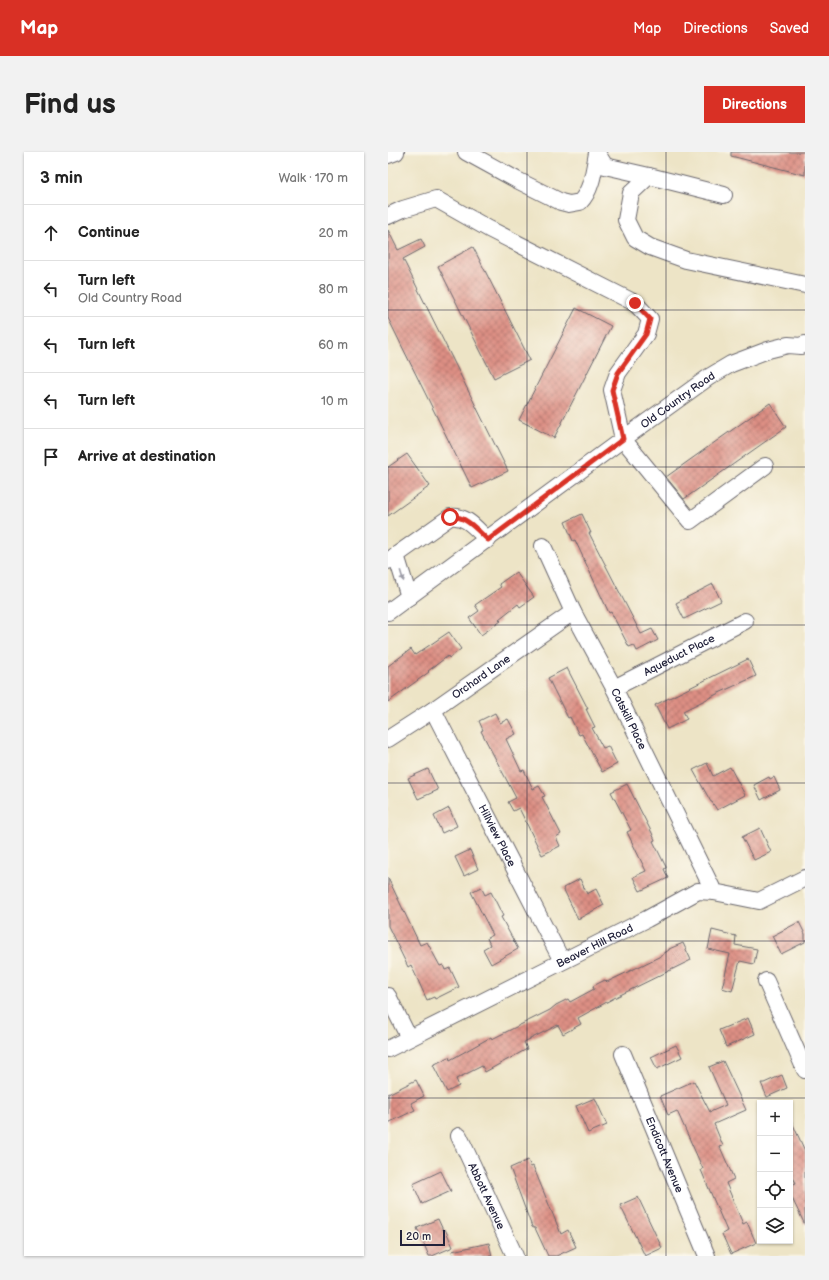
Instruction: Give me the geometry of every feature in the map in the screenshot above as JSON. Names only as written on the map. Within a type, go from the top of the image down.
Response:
[{"type":"street","points":[[388,156],[396,152]]},
{"type":"street","points":[[466,152],[561,202],[569,204],[580,202],[587,192],[591,182],[594,152]]},
{"type":"street","points":[[594,152],[605,166],[724,194]]},
{"type":"street","points":[[649,176],[631,193],[626,220],[635,238],[650,248],[686,260],[805,285]]},
{"type":"street","points":[[388,216],[403,209],[436,198],[489,229],[635,303],[650,319],[646,334],[618,373],[612,390],[623,439],[690,521],[765,466]]},
{"type":"street","name":"Old Country Road","points":[[388,612],[709,377],[731,364],[788,345],[801,346],[805,344]]},
{"type":"street","points":[[409,597],[392,558],[450,517],[459,517],[464,519],[488,540]]},
{"type":"street","name":"Catskill Place","points":[[543,546],[573,612],[614,688],[714,892]]},
{"type":"street","name":"Orchard Lane","points":[[388,739],[433,710],[573,612]]},
{"type":"street","name":"Aqueduct Place","points":[[614,688],[745,622]]},
{"type":"street","name":"Hillview Place","points":[[433,710],[562,961]]},
{"type":"street","name":"Beaver Hill Road","points":[[388,1049],[647,919],[698,891],[714,892],[759,901],[805,878]]},
{"type":"street","points":[[766,980],[805,1070]]},
{"type":"street","points":[[388,996],[409,1038]]},
{"type":"street","name":"Endicott Avenue","points":[[622,1054],[706,1256]]},
{"type":"street","name":"Abbott Avenue","points":[[459,1136],[514,1256]]},
{"type":"building","points":[[731,152],[805,152],[805,175],[731,156]]},
{"type":"building","points":[[388,230],[398,250],[421,239],[425,247],[403,259],[508,471],[472,488],[388,318]]},
{"type":"building","points":[[473,247],[530,360],[494,378],[438,266]]},
{"type":"building","points":[[576,308],[611,326],[554,438],[519,420]]},
{"type":"building","points":[[770,403],[786,427],[684,499],[666,477]]},
{"type":"building","points":[[407,454],[430,486],[388,516],[388,467]]},
{"type":"building","points":[[582,514],[591,533],[589,533],[641,634],[652,629],[658,640],[637,651],[634,645],[629,647],[611,612],[609,613],[565,522]]},
{"type":"building","points":[[516,572],[534,597],[520,607],[518,604],[499,619],[501,621],[481,635],[469,618],[479,611],[475,605],[501,587],[499,584]]},
{"type":"building","points":[[713,584],[721,601],[684,619],[676,603]]},
{"type":"building","points":[[449,632],[461,649],[449,658],[448,656],[388,702],[388,666],[411,649],[415,655]]},
{"type":"building","points":[[748,659],[756,676],[683,711],[687,719],[667,729],[655,705]]},
{"type":"building","points":[[567,668],[588,709],[586,709],[595,727],[592,728],[603,748],[608,746],[617,764],[602,772],[582,734],[579,735],[570,717],[568,718],[548,678]]},
{"type":"building","points":[[495,713],[500,723],[508,719],[516,734],[506,739],[521,771],[524,770],[533,789],[539,786],[545,796],[542,797],[561,834],[556,837],[560,846],[542,855],[519,808],[513,811],[508,802],[516,798],[481,731],[483,730],[479,721]]},
{"type":"building","points":[[707,763],[713,776],[730,767],[745,795],[717,810],[693,770]]},
{"type":"building","points":[[428,769],[438,790],[418,799],[408,778]]},
{"type":"building","points":[[769,777],[770,779],[774,777],[780,790],[761,800],[754,785]]},
{"type":"building","points":[[627,784],[652,833],[655,840],[653,841],[666,867],[664,869],[668,878],[640,891],[633,877],[646,871],[627,832],[631,830],[611,792]]},
{"type":"building","points":[[449,808],[457,826],[442,833],[434,816]]},
{"type":"building","points":[[760,828],[771,852],[754,860],[742,837]]},
{"type":"building","points":[[470,850],[478,869],[464,876],[455,857]]},
{"type":"building","points":[[388,878],[420,945],[427,942],[440,966],[443,965],[445,970],[450,968],[459,987],[435,999],[434,997],[427,1000],[411,965],[408,967],[388,926]]},
{"type":"building","points":[[580,879],[587,894],[596,889],[604,905],[578,919],[563,888]]},
{"type":"building","points":[[481,887],[485,895],[491,892],[503,916],[501,917],[518,949],[491,964],[483,949],[490,945],[487,938],[493,935],[471,892]]},
{"type":"building","points":[[799,922],[805,934],[805,942],[781,954],[772,936]]},
{"type":"building","points":[[712,930],[736,936],[735,945],[757,949],[754,964],[740,961],[732,991],[722,988],[730,954],[708,949]]},
{"type":"building","points":[[683,943],[691,960],[614,998],[578,1018],[581,1024],[563,1034],[558,1025],[524,1042],[527,1049],[485,1072],[482,1066],[456,1079],[459,1086],[447,1092],[433,1065],[449,1057],[450,1060],[491,1037],[492,1039],[550,1010],[568,999],[570,1002],[594,989],[593,986],[605,980],[607,982],[663,955],[669,949]]},
{"type":"building","points":[[748,1018],[755,1034],[726,1047],[719,1030]]},
{"type":"building","points":[[676,1045],[682,1057],[657,1069],[651,1057]]},
{"type":"building","points":[[723,1061],[746,1110],[714,1124],[723,1146],[720,1147],[734,1179],[726,1183],[743,1224],[747,1222],[756,1243],[731,1254],[722,1234],[727,1231],[701,1170],[703,1169],[677,1111],[668,1115],[660,1096],[694,1081],[710,1112],[726,1105],[709,1067]]},
{"type":"building","points":[[782,1075],[787,1088],[767,1097],[761,1083]]},
{"type":"building","points":[[416,1080],[424,1096],[411,1103],[415,1110],[388,1123],[388,1094]]},
{"type":"building","points":[[595,1098],[607,1125],[588,1133],[576,1106]]},
{"type":"building","points":[[793,1125],[805,1151],[805,1225],[793,1200],[793,1184],[796,1183],[793,1178]]},
{"type":"building","points":[[528,1160],[531,1167],[533,1166],[561,1234],[568,1230],[576,1247],[556,1256],[548,1256],[535,1228],[532,1227],[510,1168]]},
{"type":"building","points":[[441,1171],[451,1191],[422,1204],[413,1184]]},
{"type":"building","points":[[638,1197],[662,1248],[645,1256],[620,1205]]},
{"type":"building","points":[[438,1219],[443,1230],[445,1229],[453,1247],[429,1256],[417,1228]]},
{"type":"building","points":[[489,1243],[492,1256],[453,1256],[452,1251]]},
{"type":"route","points":[[450,517],[459,517],[464,519],[488,540],[623,439],[612,390],[618,373],[646,334],[650,319],[635,303]]}]
